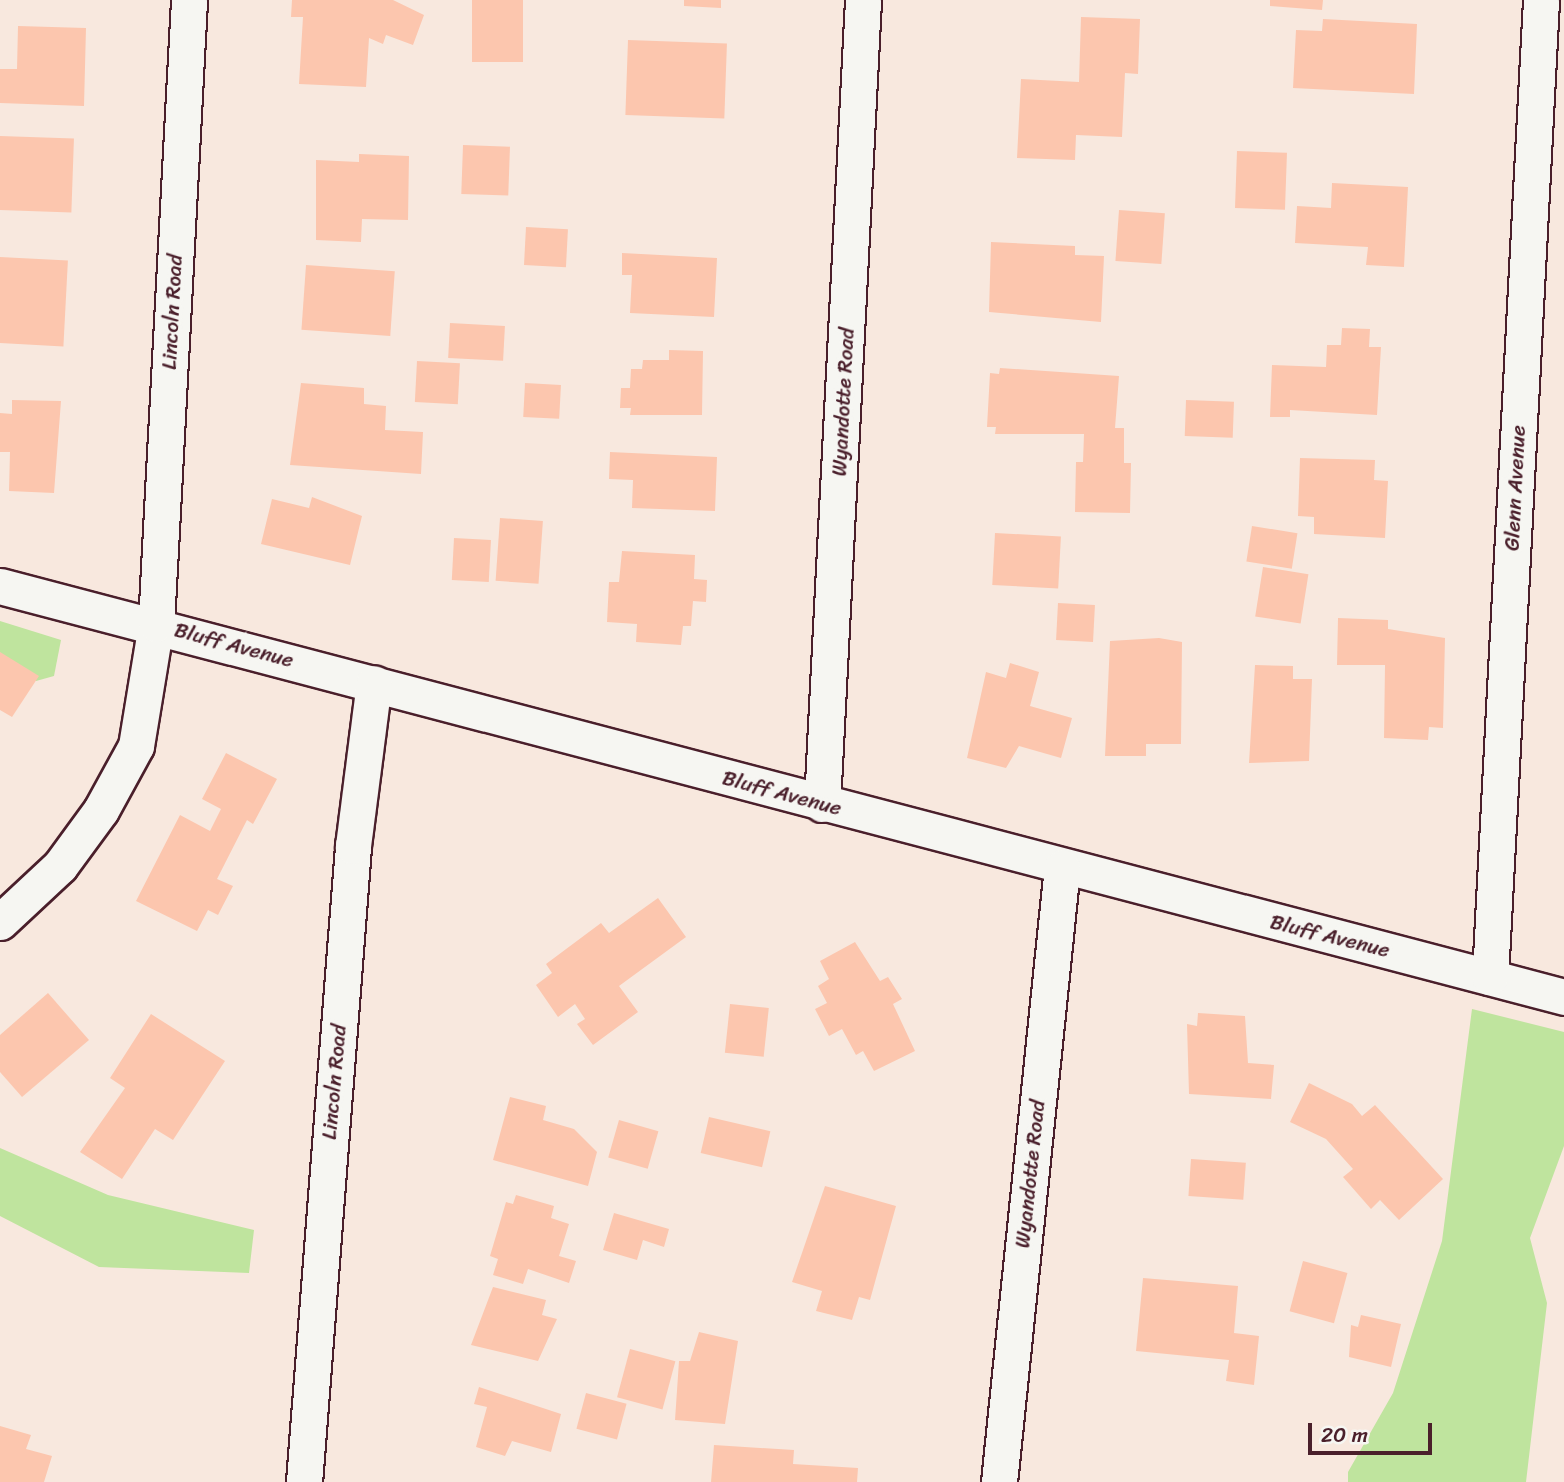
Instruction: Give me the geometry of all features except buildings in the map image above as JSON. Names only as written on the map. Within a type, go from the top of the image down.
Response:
[{"type":"street","name":"Lincoln Road","points":[[0,922],[60,866],[101,810],[136,746],[156,624],[189,0]]},
{"type":"street","name":"Wyandotte Road","points":[[822,804],[863,0]]},
{"type":"street","name":"Glenn Avenue","points":[[1490,976],[1541,0]]},
{"type":"street","name":"Bluff Avenue","points":[[0,586],[156,624],[822,804],[1564,997]]},
{"type":"street","name":"Lincoln Road","points":[[304,1482],[353,846],[374,683]]},
{"type":"street","name":"Wyandotte Road","points":[[999,1482],[1062,867]]},
{"type":"green space","points":[[0,621],[61,640],[54,676],[36,681],[0,671]]},
{"type":"green space","points":[[1472,1009],[1564,1032],[1564,1146],[1530,1238],[1547,1303],[1526,1482],[1348,1482],[1348,1472],[1393,1393],[1442,1241]]},
{"type":"green space","points":[[0,1148],[108,1195],[254,1230],[249,1273],[99,1267],[0,1216]]}]
